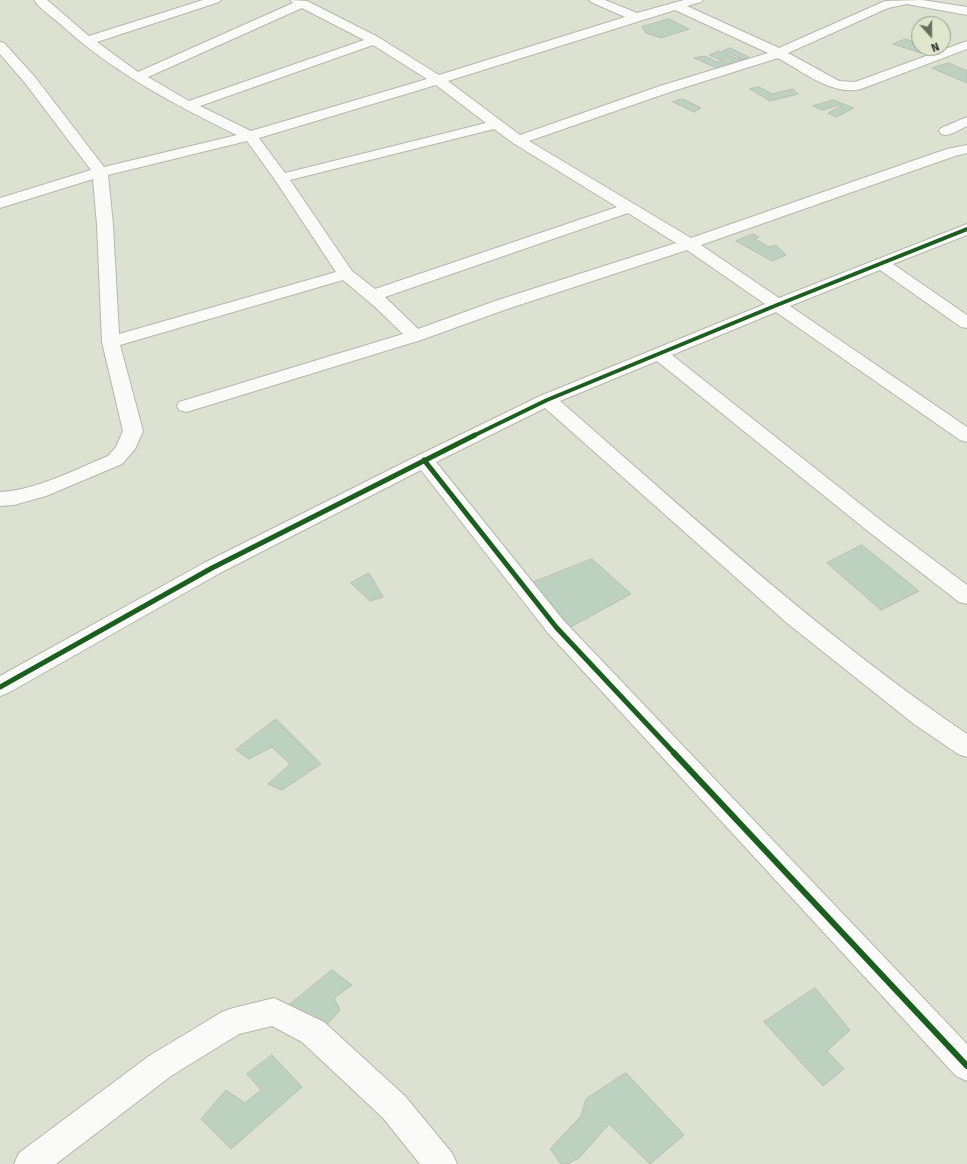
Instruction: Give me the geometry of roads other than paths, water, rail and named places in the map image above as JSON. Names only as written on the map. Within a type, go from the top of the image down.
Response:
[{"type":"street","points":[[40,0],[88,41],[137,77],[188,106],[250,136],[281,178],[346,274],[416,336]]},
{"type":"street","points":[[88,41],[215,0]]},
{"type":"street","points":[[594,0],[636,17]]},
{"type":"street","points":[[0,203],[100,172],[250,136],[438,80],[636,17],[698,0]]},
{"type":"street","points":[[518,140],[665,89],[779,53],[885,5],[900,1],[908,1],[967,10]]},
{"type":"street","points":[[137,77],[185,57],[300,2],[374,40],[438,80],[518,140],[689,244],[967,436]]},
{"type":"street","points":[[676,6],[779,53],[836,85],[856,86],[967,45]]},
{"type":"street","points":[[188,106],[374,40]]},
{"type":"street","points":[[0,46],[30,80],[100,172],[105,225],[111,342],[133,431],[125,449],[115,460],[69,479],[14,498],[0,499]]},
{"type":"street","points":[[946,131],[967,121]]},
{"type":"street","points":[[281,178],[497,124]]},
{"type":"street","points":[[186,406],[416,336],[502,304],[689,244],[952,152],[967,149]]},
{"type":"street","points":[[372,296],[629,208]]},
{"type":"street","points":[[0,687],[212,568],[424,460],[547,400],[777,305],[967,230]]},
{"type":"street","points":[[881,263],[967,323]]},
{"type":"street","points":[[111,342],[346,274]]},
{"type":"street","points":[[660,354],[876,527],[967,596]]},
{"type":"street","points":[[547,400],[795,617],[923,717],[967,747]]},
{"type":"street","points":[[424,460],[556,627],[967,1066]]},
{"type":"street","points":[[30,1164],[160,1066],[233,1022],[274,1012],[313,1032],[394,1107],[441,1164]]}]
